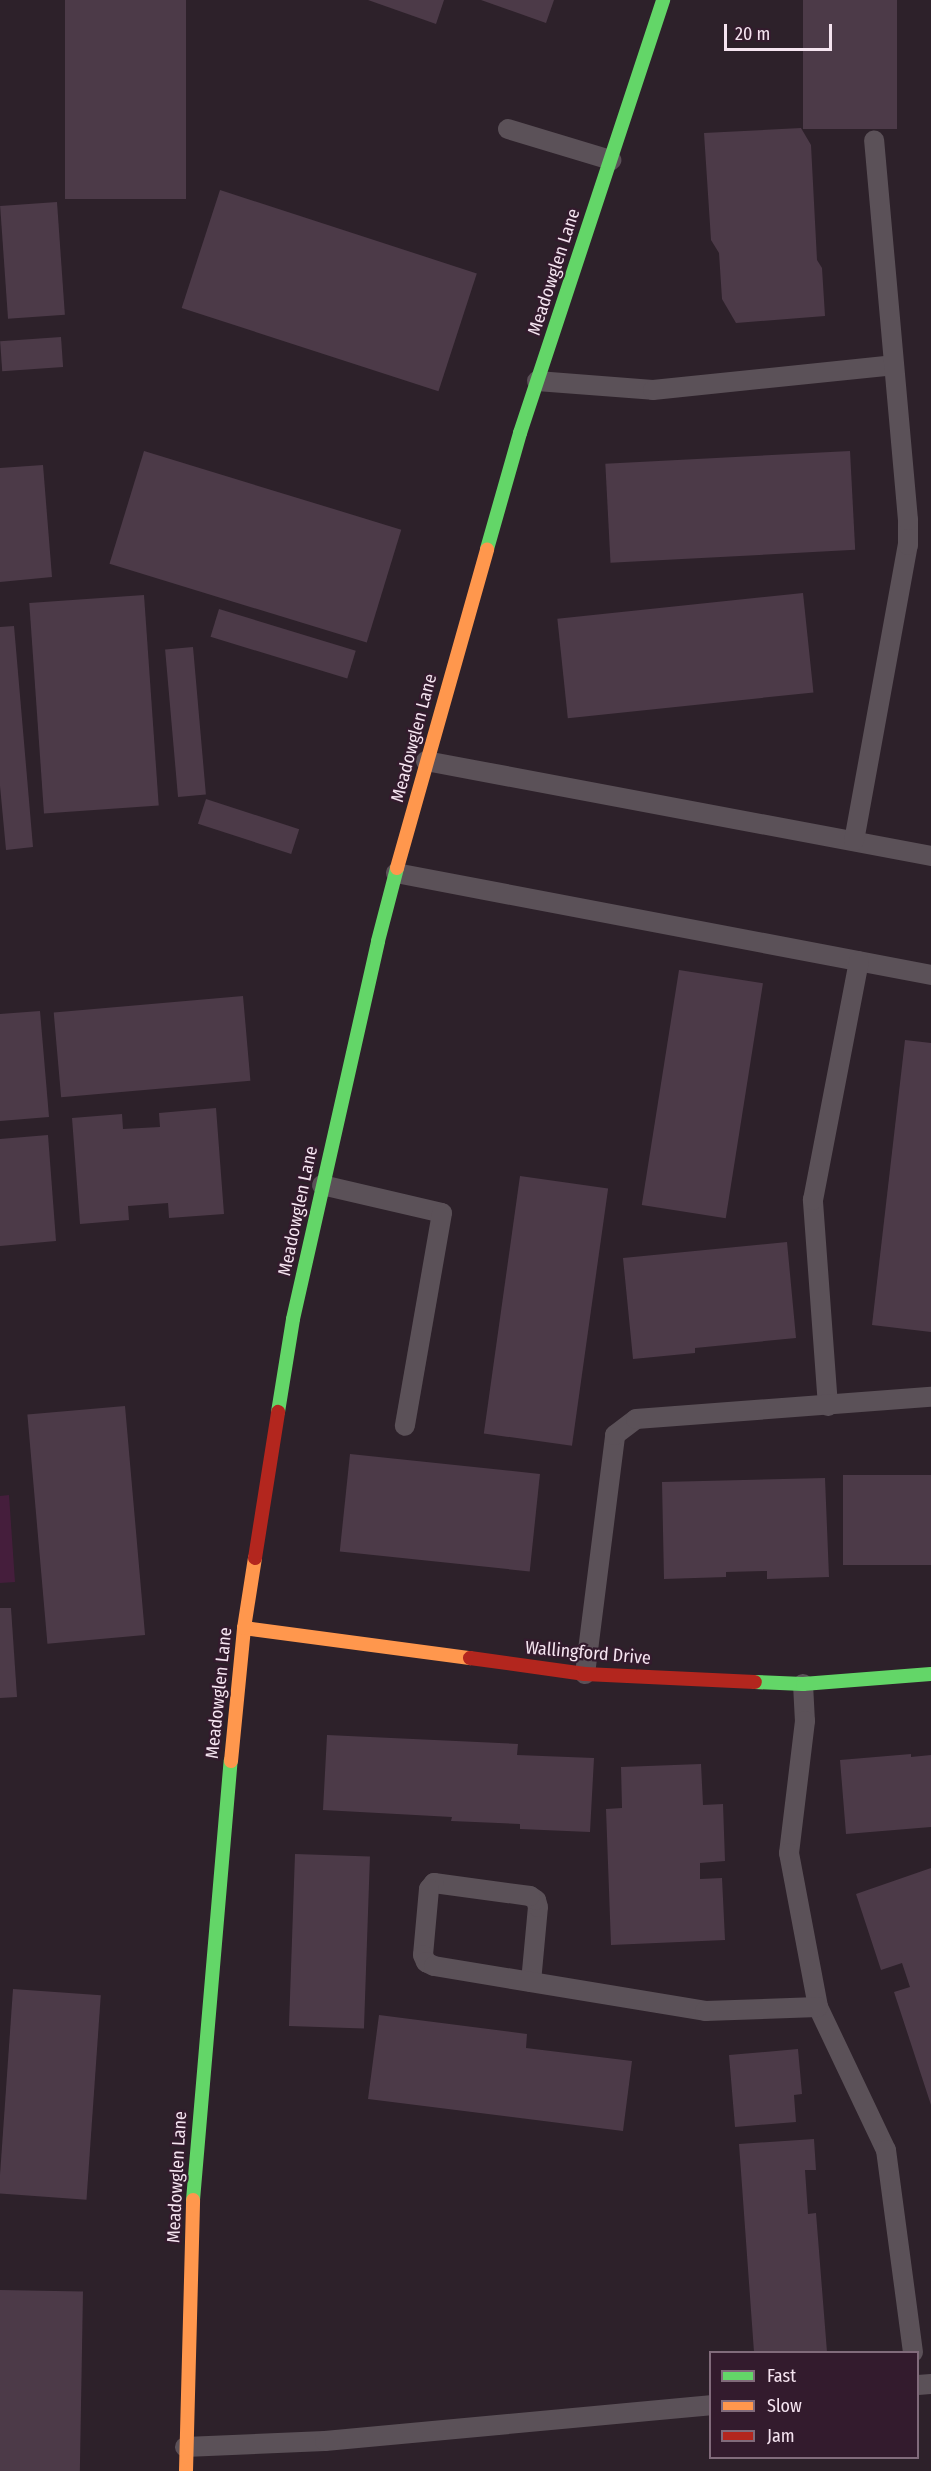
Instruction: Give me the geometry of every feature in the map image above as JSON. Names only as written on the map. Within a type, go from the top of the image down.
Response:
[{"type":"street","name":"Meadowglen Lane","points":[[186,2471],[193,2192],[217,1894],[244,1628],[293,1319],[322,1185],[396,873],[426,761],[519,433],[663,0]]},
{"type":"street","name":"Wallingford Drive","points":[[244,1628],[585,1674],[803,1684],[931,1674]]},
{"type":"lane","points":[[508,129],[611,160]]},
{"type":"lane","points":[[854,841],[908,545],[908,520],[874,141]]},
{"type":"lane","points":[[537,381],[653,390],[893,365]]},
{"type":"lane","points":[[426,761],[931,856]]},
{"type":"lane","points":[[396,873],[931,975]]},
{"type":"lane","points":[[828,1406],[813,1200],[859,961]]},
{"type":"lane","points":[[322,1185],[442,1213],[405,1426]]},
{"type":"lane","points":[[585,1674],[615,1435],[636,1419],[828,1406],[931,1396]]},
{"type":"lane","points":[[803,1684],[805,1721],[789,1853],[818,2007],[886,2150],[913,2351]]},
{"type":"lane","points":[[531,1982],[538,1907],[536,1900],[530,1896],[434,1883],[429,1889],[423,1954],[426,1962],[434,1966],[705,2011],[818,2007]]},
{"type":"lane","points":[[185,2447],[325,2441],[709,2404]]},
{"type":"shaded area","points":[[9,1495],[15,1582],[0,1583],[0,1496]]},
{"type":"building","points":[[65,0],[186,0],[186,199],[65,199]]},
{"type":"building","points":[[368,0],[444,0],[436,24]]},
{"type":"building","points":[[481,0],[554,0],[546,23]]},
{"type":"building","points":[[803,0],[897,0],[897,129],[803,129]]},
{"type":"building","points":[[801,128],[811,145],[817,260],[822,268],[825,316],[736,323],[722,299],[719,253],[711,240],[704,133]]},
{"type":"building","points":[[220,190],[477,273],[438,391],[182,308]]},
{"type":"building","points":[[57,202],[65,315],[8,319],[0,206]]},
{"type":"building","points":[[61,337],[63,367],[2,371],[0,341]]},
{"type":"building","points":[[144,451],[401,530],[367,642],[110,564]]},
{"type":"building","points":[[850,451],[855,550],[611,563],[605,464]]},
{"type":"building","points":[[43,465],[52,577],[0,582],[0,468]]},
{"type":"building","points":[[803,593],[813,692],[568,718],[557,619]]},
{"type":"building","points":[[144,595],[159,805],[44,814],[29,603]]},
{"type":"building","points":[[219,609],[356,651],[347,679],[211,637]]},
{"type":"building","points":[[14,626],[33,847],[6,850],[0,786],[0,627]]},
{"type":"building","points":[[193,647],[206,794],[178,797],[165,649]]},
{"type":"building","points":[[206,799],[299,829],[291,854],[198,824]]},
{"type":"building","points":[[679,970],[763,983],[726,1218],[642,1205]]},
{"type":"building","points":[[243,996],[250,1081],[61,1097],[54,1013]]},
{"type":"building","points":[[40,1011],[49,1117],[0,1121],[0,1014]]},
{"type":"building","points":[[905,1040],[931,1043],[931,1332],[872,1325]]},
{"type":"building","points":[[216,1108],[224,1214],[169,1218],[168,1203],[128,1206],[129,1220],[80,1224],[72,1118],[122,1114],[123,1129],[160,1127],[159,1113]]},
{"type":"building","points":[[48,1135],[56,1241],[0,1246],[0,1139]]},
{"type":"building","points":[[520,1176],[608,1188],[572,1446],[484,1433]]},
{"type":"building","points":[[787,1242],[796,1338],[695,1348],[695,1353],[633,1359],[623,1258]]},
{"type":"building","points":[[125,1406],[145,1635],[47,1644],[27,1415]]},
{"type":"building","points":[[350,1454],[540,1474],[530,1571],[340,1551]]},
{"type":"building","points":[[843,1475],[931,1475],[931,1565],[843,1565]]},
{"type":"building","points":[[825,1478],[829,1577],[767,1579],[767,1571],[726,1572],[726,1577],[664,1579],[662,1482]]},
{"type":"building","points":[[0,1608],[11,1608],[17,1697],[0,1698]]},
{"type":"building","points":[[327,1735],[518,1744],[517,1755],[594,1758],[590,1832],[520,1829],[520,1824],[451,1821],[452,1817],[323,1810]]},
{"type":"building","points":[[911,1754],[911,1757],[931,1755],[931,1827],[846,1834],[840,1760]]},
{"type":"building","points":[[701,1764],[703,1805],[723,1804],[725,1861],[700,1863],[700,1879],[722,1878],[725,1940],[611,1945],[606,1809],[622,1808],[621,1767]]},
{"type":"building","points":[[295,1854],[370,1857],[364,2029],[289,2026]]},
{"type":"building","points":[[931,1868],[931,2105],[894,1992],[910,1987],[902,1963],[881,1970],[856,1894]]},
{"type":"building","points":[[13,1989],[101,1995],[86,2200],[0,2194]]},
{"type":"building","points":[[379,2015],[527,2034],[526,2048],[632,2061],[623,2131],[368,2099]]},
{"type":"building","points":[[798,2049],[802,2094],[794,2095],[796,2122],[735,2127],[729,2055]]},
{"type":"building","points":[[814,2139],[816,2170],[805,2170],[808,2214],[816,2213],[827,2351],[754,2351],[739,2144]]},
{"type":"building","points":[[0,2290],[83,2291],[80,2471],[0,2471]]},
{"type":"traffic: fast","points":[[487,549],[520,433],[663,0]]},
{"type":"traffic: fast","points":[[278,1412],[293,1319],[378,941],[397,868]]},
{"type":"traffic: fast","points":[[755,1682],[803,1684],[931,1674]]},
{"type":"traffic: fast","points":[[193,2200],[231,1761]]},
{"type":"traffic: slow","points":[[397,868],[487,549]]},
{"type":"traffic: slow","points":[[231,1761],[244,1628],[255,1558]]},
{"type":"traffic: slow","points":[[244,1628],[470,1658]]},
{"type":"traffic: slow","points":[[186,2471],[193,2200]]},
{"type":"traffic: jam","points":[[255,1558],[278,1412]]},
{"type":"traffic: jam","points":[[470,1658],[585,1674],[755,1682]]}]
